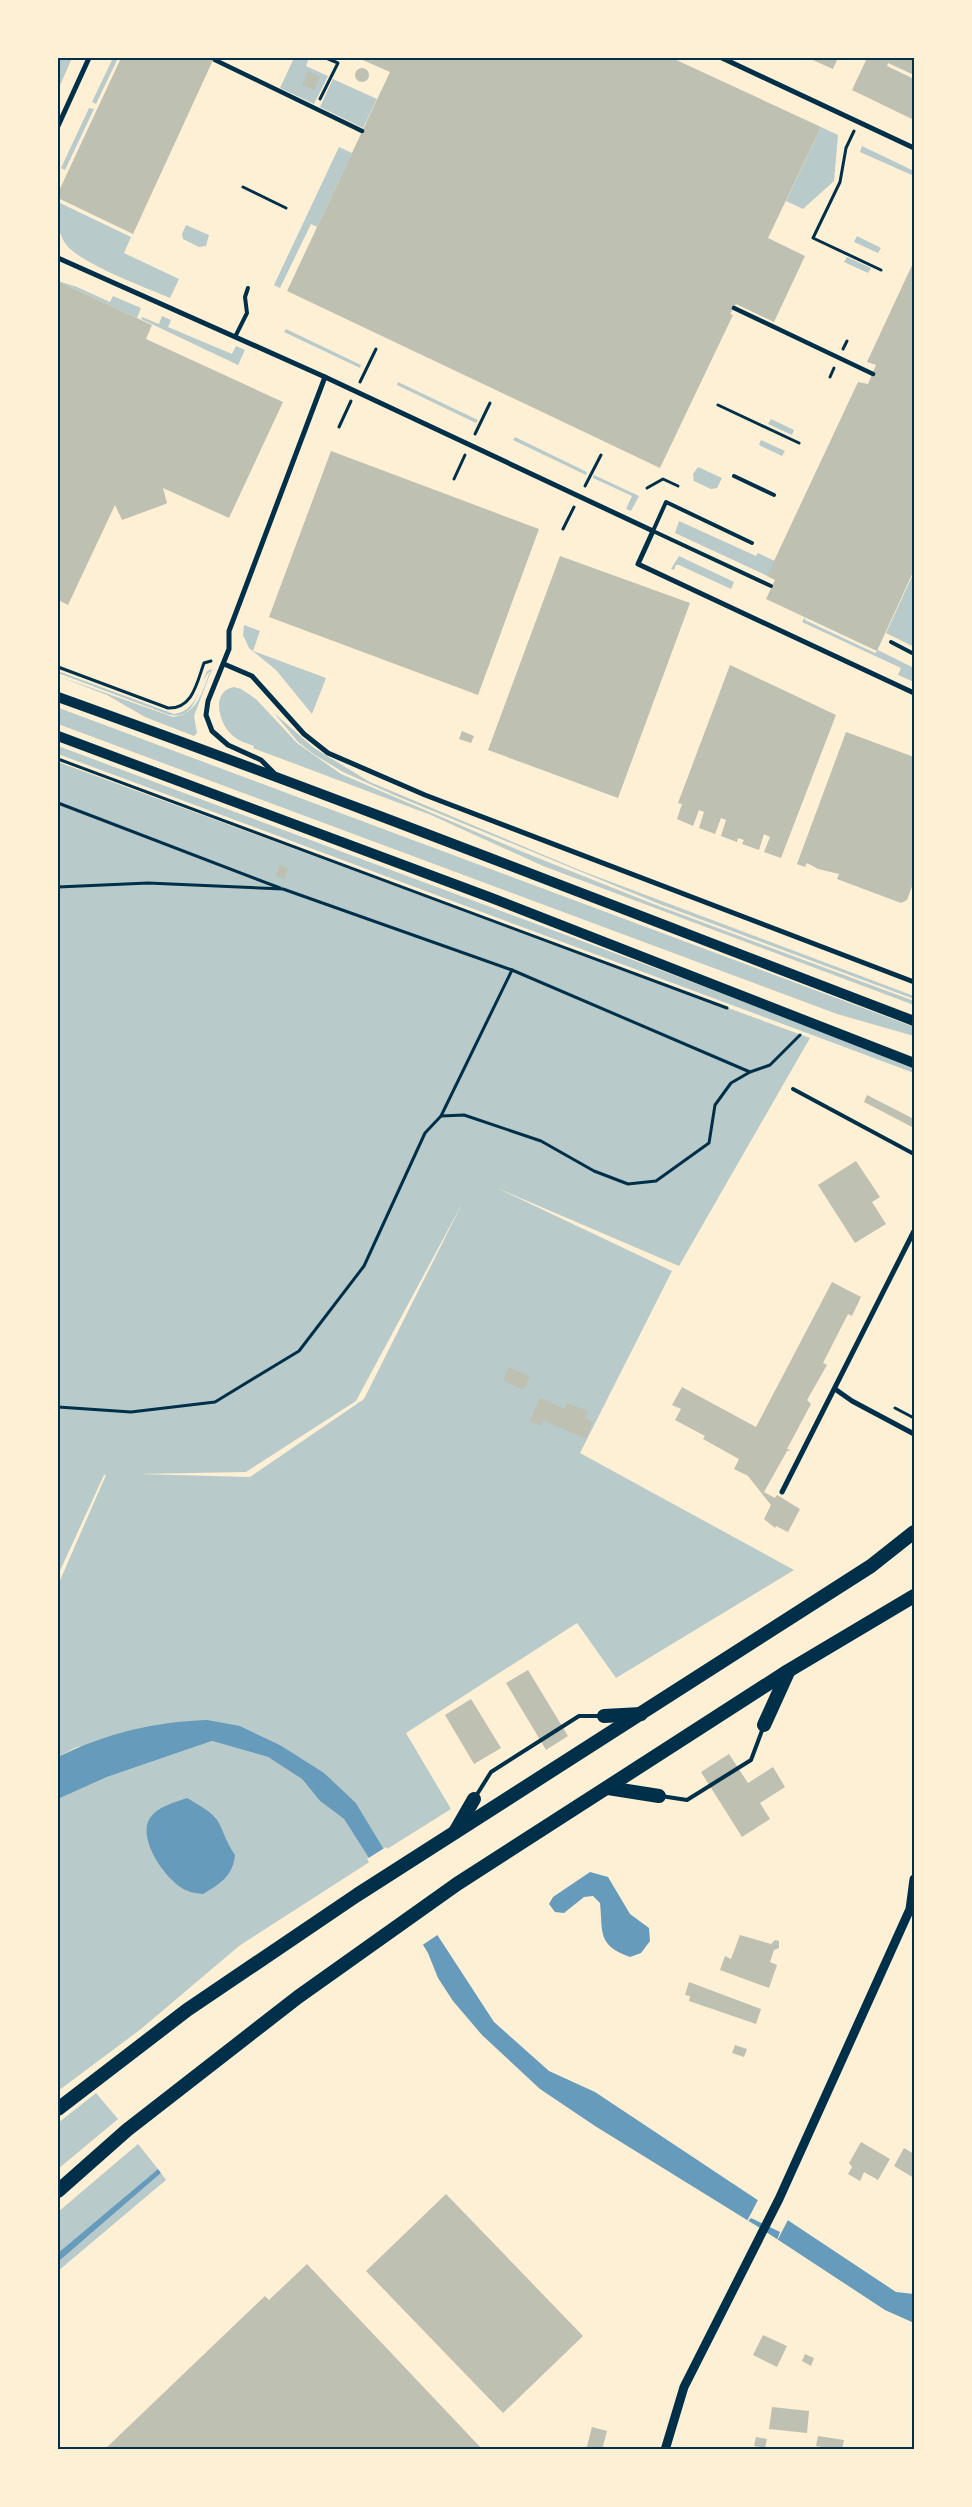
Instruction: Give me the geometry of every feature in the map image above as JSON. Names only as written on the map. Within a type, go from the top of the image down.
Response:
[{"type":"highway","points":[[58,2109],[187,2010],[357,1895],[871,1566],[914,1532]]},
{"type":"highway","points":[[58,2191],[128,2130],[298,1997],[457,1884],[788,1671],[914,1596]]},
{"type":"highway","points":[[764,1725],[788,1671]]},
{"type":"highway","points":[[604,1716],[642,1714]]},
{"type":"highway","points":[[608,1788],[659,1796]]},
{"type":"highway","points":[[453,1834],[474,1799]]},
{"type":"main road","points":[[58,696],[276,775],[501,864],[914,1021]]},
{"type":"main road","points":[[58,736],[488,897],[914,1063]]},
{"type":"street","points":[[58,126],[89,58]]},
{"type":"street","points":[[722,58],[914,148]]},
{"type":"street","points":[[215,60],[362,131]]},
{"type":"street","points":[[58,258],[325,377],[653,531],[638,564],[914,693]]},
{"type":"street","points":[[734,308],[873,374]]},
{"type":"street","points":[[276,775],[260,760],[228,745],[212,731],[206,715],[208,701],[229,649],[229,631],[325,377]]},
{"type":"street","points":[[224,664],[252,676],[304,734],[328,753],[425,795],[914,982]]},
{"type":"street","points":[[782,1492],[914,1231]]},
{"type":"street","points":[[835,1389],[852,1401],[914,1434]]},
{"type":"street","points":[[665,2450],[684,2387],[779,2199],[910,1909],[914,1879]]},
{"type":"lane","points":[[235,337],[247,313],[245,297],[248,288]]},
{"type":"lane","points":[[734,476],[774,495]]},
{"type":"lane","points":[[752,543],[666,502],[653,531],[771,586]]},
{"type":"lane","points":[[891,642],[914,654]]},
{"type":"lane","points":[[793,1089],[914,1154]]},
{"type":"lane","points":[[474,1799],[491,1772],[499,1766],[579,1716],[604,1716]]},
{"type":"lane","points":[[659,1796],[686,1800],[751,1760],[764,1725]]},
{"type":"path","points":[[315,109],[338,63],[326,58]]},
{"type":"path","points":[[859,122],[846,148],[840,182],[813,238],[881,270]]},
{"type":"path","points":[[243,187],[286,208]]},
{"type":"path","points":[[718,404],[799,443]]},
{"type":"path","points":[[647,488],[664,479],[678,486]]},
{"type":"path","points":[[58,667],[168,708],[177,709],[188,702],[204,663],[214,660],[224,664]]},
{"type":"path","points":[[58,759],[735,1011]]},
{"type":"path","points":[[58,803],[283,889],[512,970],[750,1072]]},
{"type":"path","points":[[58,887],[148,883],[283,889]]},
{"type":"path","points":[[58,1407],[131,1412],[215,1402],[299,1351],[364,1266],[424,1133],[441,1116],[512,970]]},
{"type":"path","points":[[441,1116],[464,1115],[541,1141],[594,1171],[628,1184],[656,1180],[709,1143],[714,1105],[731,1083],[750,1072],[770,1065],[800,1035],[791,1032]]},
{"type":"shaded area","points":[[58,58],[72,58],[58,90]]},
{"type":"shaded area","points":[[113,58],[118,58],[96,104],[92,102]]},
{"type":"shaded area","points":[[294,58],[309,58],[306,66],[328,76],[314,104],[280,88]]},
{"type":"shaded area","points":[[333,79],[377,99],[363,128],[320,107]]},
{"type":"shaded area","points":[[89,108],[94,109],[65,170],[61,168]]},
{"type":"shaded area","points":[[821,127],[838,135],[834,181],[803,209],[786,201]]},
{"type":"shaded area","points":[[862,146],[914,171],[914,176],[860,152]]},
{"type":"shaded area","points":[[339,147],[352,153],[317,227],[311,224],[280,288],[274,285]]},
{"type":"shaded area","points":[[58,202],[131,237],[124,253],[179,279],[170,298],[98,267],[72,251],[60,234]]},
{"type":"shaded area","points":[[186,225],[209,235],[206,246],[199,247],[183,239],[182,234]]},
{"type":"shaded area","points":[[857,236],[881,248],[878,253],[854,242]]},
{"type":"shaded area","points":[[847,257],[871,268],[868,273],[844,262]]},
{"type":"shaded area","points":[[58,281],[77,287],[110,302],[113,296],[141,308],[137,318],[62,283],[58,283]]},
{"type":"shaded area","points":[[162,316],[171,320],[168,327],[232,354],[236,346],[245,350],[238,365],[141,319],[142,317],[159,324]]},
{"type":"shaded area","points":[[286,329],[361,365],[360,368],[284,332]]},
{"type":"shaded area","points":[[398,382],[478,420],[476,423],[397,385]]},
{"type":"shaded area","points":[[771,419],[794,430],[792,435],[768,424]]},
{"type":"shaded area","points":[[515,437],[587,472],[586,475],[513,440]]},
{"type":"shaded area","points":[[761,440],[785,451],[782,456],[759,445]]},
{"type":"shaded area","points":[[698,467],[722,478],[717,488],[711,489],[694,481],[693,474]]},
{"type":"shaded area","points":[[594,475],[639,496],[631,511],[626,509],[632,496],[593,478]]},
{"type":"shaded area","points":[[679,521],[756,556],[758,553],[781,564],[774,579],[675,533]]},
{"type":"shaded area","points":[[679,556],[734,582],[731,589],[679,565],[676,565],[674,570],[671,569]]},
{"type":"shaded area","points":[[914,572],[914,647],[886,633]]},
{"type":"shaded area","points":[[805,617],[805,620],[875,653],[878,650],[914,668],[914,682],[898,675],[901,668],[802,622]]},
{"type":"shaded area","points":[[244,625],[260,631],[253,651],[326,678],[312,714],[276,670],[249,648],[243,635]]},
{"type":"shaded area","points":[[212,669],[194,716],[197,733],[194,736],[145,717],[107,695],[58,676],[173,717],[188,712],[198,700],[210,671],[203,682],[207,671]]},
{"type":"shaded area","points":[[58,671],[174,714],[187,709],[195,699],[190,709],[184,714],[175,716],[58,673]]},
{"type":"shaded area","points":[[234,687],[241,689],[256,699],[297,743],[341,774],[523,852],[656,905],[914,1001],[914,1005],[543,866],[431,815],[253,748],[254,746],[232,735],[223,723],[219,701],[226,690]]},
{"type":"shaded area","points":[[59,708],[914,1027],[914,1036],[837,1014],[58,724]]},
{"type":"shaded area","points":[[274,713],[314,748],[370,782],[582,871],[914,996],[914,999],[657,903],[394,795],[343,772],[315,755],[298,742]]},
{"type":"shaded area","points":[[58,746],[853,1042],[914,1067],[914,1073],[58,754]]},
{"type":"shaded area","points":[[58,762],[810,1038],[679,1266],[497,1188],[672,1271],[580,1453],[794,1570],[616,1678],[577,1623],[406,1733],[451,1809],[384,1851],[356,1803],[324,1774],[280,1745],[240,1726],[77,1747],[58,1757],[58,1585],[106,1475],[104,1475],[58,1575]],"holes":[[[463,1202],[364,1399],[250,1477],[139,1474],[246,1472],[356,1401]]]},
{"type":"shaded area","points":[[212,1741],[268,1757],[302,1779],[320,1801],[344,1819],[371,1861],[239,1946],[141,2029],[58,2091],[58,1799],[107,1777]],"holes":[[[218,1821],[223,1837],[235,1856],[187,1891],[167,1874]]]},
{"type":"shaded area","points":[[96,2093],[118,2119],[58,2169],[58,2123]]},
{"type":"shaded area","points":[[138,2144],[158,2169],[58,2253],[58,2212]]},
{"type":"shaded area","points":[[161,2173],[166,2180],[58,2271],[58,2262]]},
{"type":"water","points":[[207,1720],[240,1726],[280,1745],[324,1773],[356,1803],[410,1893],[494,2022],[549,2071],[595,2092],[896,2292],[914,2294],[914,2323],[885,2310],[760,2228],[595,2126],[540,2089],[482,2035],[453,2001],[438,1978],[428,1953],[344,1819],[320,1801],[302,1779],[268,1757],[212,1741],[107,1777],[58,1799],[58,1757],[94,1741],[131,1730],[168,1723]]},
{"type":"water","points":[[187,1798],[213,1815],[235,1855],[232,1869],[225,1879],[203,1894],[188,1891],[172,1880],[156,1860],[147,1837],[147,1827],[153,1814],[167,1805]]},
{"type":"water","points":[[590,1872],[608,1877],[630,1914],[649,1928],[650,1941],[641,1953],[630,1957],[612,1948],[607,1943],[602,1930],[600,1903],[593,1896],[584,1897],[564,1913],[555,1912],[549,1904],[553,1897]]},
{"type":"water","points":[[158,2169],[161,2173],[58,2262],[58,2253]]},
{"type":"pier","points":[[386,1847],[439,1934],[421,1946],[367,1859]]},
{"type":"pier","points":[[759,2198],[789,2218],[776,2243],[780,2232],[751,2218],[746,2223]]},
{"type":"building","points":[[121,58],[214,58],[133,234],[58,198],[58,193]]},
{"type":"building","points":[[358,58],[672,58],[821,127],[768,238],[805,256],[774,322],[736,304],[730,314],[733,315],[660,468],[287,291],[390,72]]},
{"type":"building","points":[[808,58],[838,58],[833,69]]},
{"type":"building","points":[[867,58],[914,58],[914,75],[888,63],[887,66],[914,79],[914,120],[852,90]]},
{"type":"building","points":[[362,68],[367,70],[369,75],[367,80],[362,82],[357,80],[355,75],[357,70]]},
{"type":"building","points":[[308,71],[320,77],[314,90],[302,85]]},
{"type":"building","points":[[914,261],[914,570],[877,651],[766,599],[775,580],[767,576],[858,382],[868,384],[876,365],[867,362]]},
{"type":"building","points":[[58,283],[62,283],[152,325],[146,339],[283,402],[229,518],[163,488],[167,503],[122,520],[115,505],[68,605],[58,600]]},
{"type":"building","points":[[331,451],[539,529],[478,695],[269,617]]},
{"type":"building","points":[[560,556],[690,603],[618,798],[488,750]]},
{"type":"building","points":[[730,665],[836,715],[781,858],[764,852],[770,837],[764,834],[759,850],[742,844],[744,840],[738,838],[737,842],[721,836],[726,820],[721,818],[715,834],[699,828],[704,812],[699,810],[693,826],[677,819],[682,804],[678,803]]},
{"type":"building","points":[[462,731],[474,736],[471,743],[459,739]]},
{"type":"building","points":[[846,732],[914,757],[914,881],[907,900],[901,903],[837,879],[839,874],[818,869],[807,863],[805,867],[797,864]]},
{"type":"building","points":[[280,865],[288,868],[284,879],[276,876]]},
{"type":"building","points":[[867,1095],[914,1119],[914,1128],[864,1102]]},
{"type":"building","points":[[856,1161],[880,1197],[872,1202],[886,1224],[855,1243],[818,1185]]},
{"type":"building","points":[[832,1282],[861,1297],[852,1316],[848,1314],[823,1363],[827,1365],[807,1400],[811,1404],[787,1449],[791,1450],[787,1451],[764,1492],[775,1498],[777,1495],[800,1509],[788,1532],[776,1526],[775,1528],[764,1519],[771,1505],[748,1476],[734,1469],[739,1459],[703,1439],[705,1436],[675,1420],[681,1409],[672,1405],[682,1387],[756,1427]]},
{"type":"building","points":[[509,1367],[530,1377],[523,1390],[503,1380]]},
{"type":"building","points":[[540,1398],[565,1409],[567,1403],[588,1411],[585,1418],[593,1422],[586,1439],[543,1420],[541,1426],[530,1421]]},
{"type":"building","points":[[528,1670],[568,1736],[546,1750],[506,1683]]},
{"type":"building","points":[[471,1699],[501,1748],[474,1764],[445,1715]]},
{"type":"building","points":[[729,1754],[748,1783],[773,1767],[785,1787],[760,1803],[770,1819],[742,1837],[701,1772]]},
{"type":"building","points":[[740,1935],[771,1944],[775,1940],[779,1941],[779,1948],[774,1950],[770,1962],[777,1965],[769,1988],[720,1970],[725,1956],[731,1959]]},
{"type":"building","points":[[689,1982],[761,2009],[756,2024],[689,2001],[690,1996],[685,1995]]},
{"type":"building","points":[[735,2045],[747,2049],[744,2057],[732,2053]]},
{"type":"building","points":[[861,2142],[890,2159],[878,2180],[864,2172],[860,2181],[848,2174],[852,2167],[849,2163]]},
{"type":"building","points":[[904,2148],[914,2154],[914,2178],[894,2166]]},
{"type":"building","points":[[446,2194],[583,2336],[503,2413],[366,2271]]},
{"type":"building","points":[[307,2264],[483,2450],[104,2450],[265,2296],[269,2300]]},
{"type":"building","points":[[763,2335],[787,2346],[777,2367],[753,2355]]},
{"type":"building","points":[[805,2354],[814,2358],[811,2366],[802,2361]]},
{"type":"building","points":[[772,2407],[809,2411],[807,2433],[769,2429]]},
{"type":"building","points":[[592,2427],[607,2431],[602,2450],[586,2450]]},
{"type":"building","points":[[818,2436],[844,2440],[842,2450],[816,2446]]},
{"type":"building","points":[[756,2437],[767,2439],[765,2448],[754,2446]]}]
